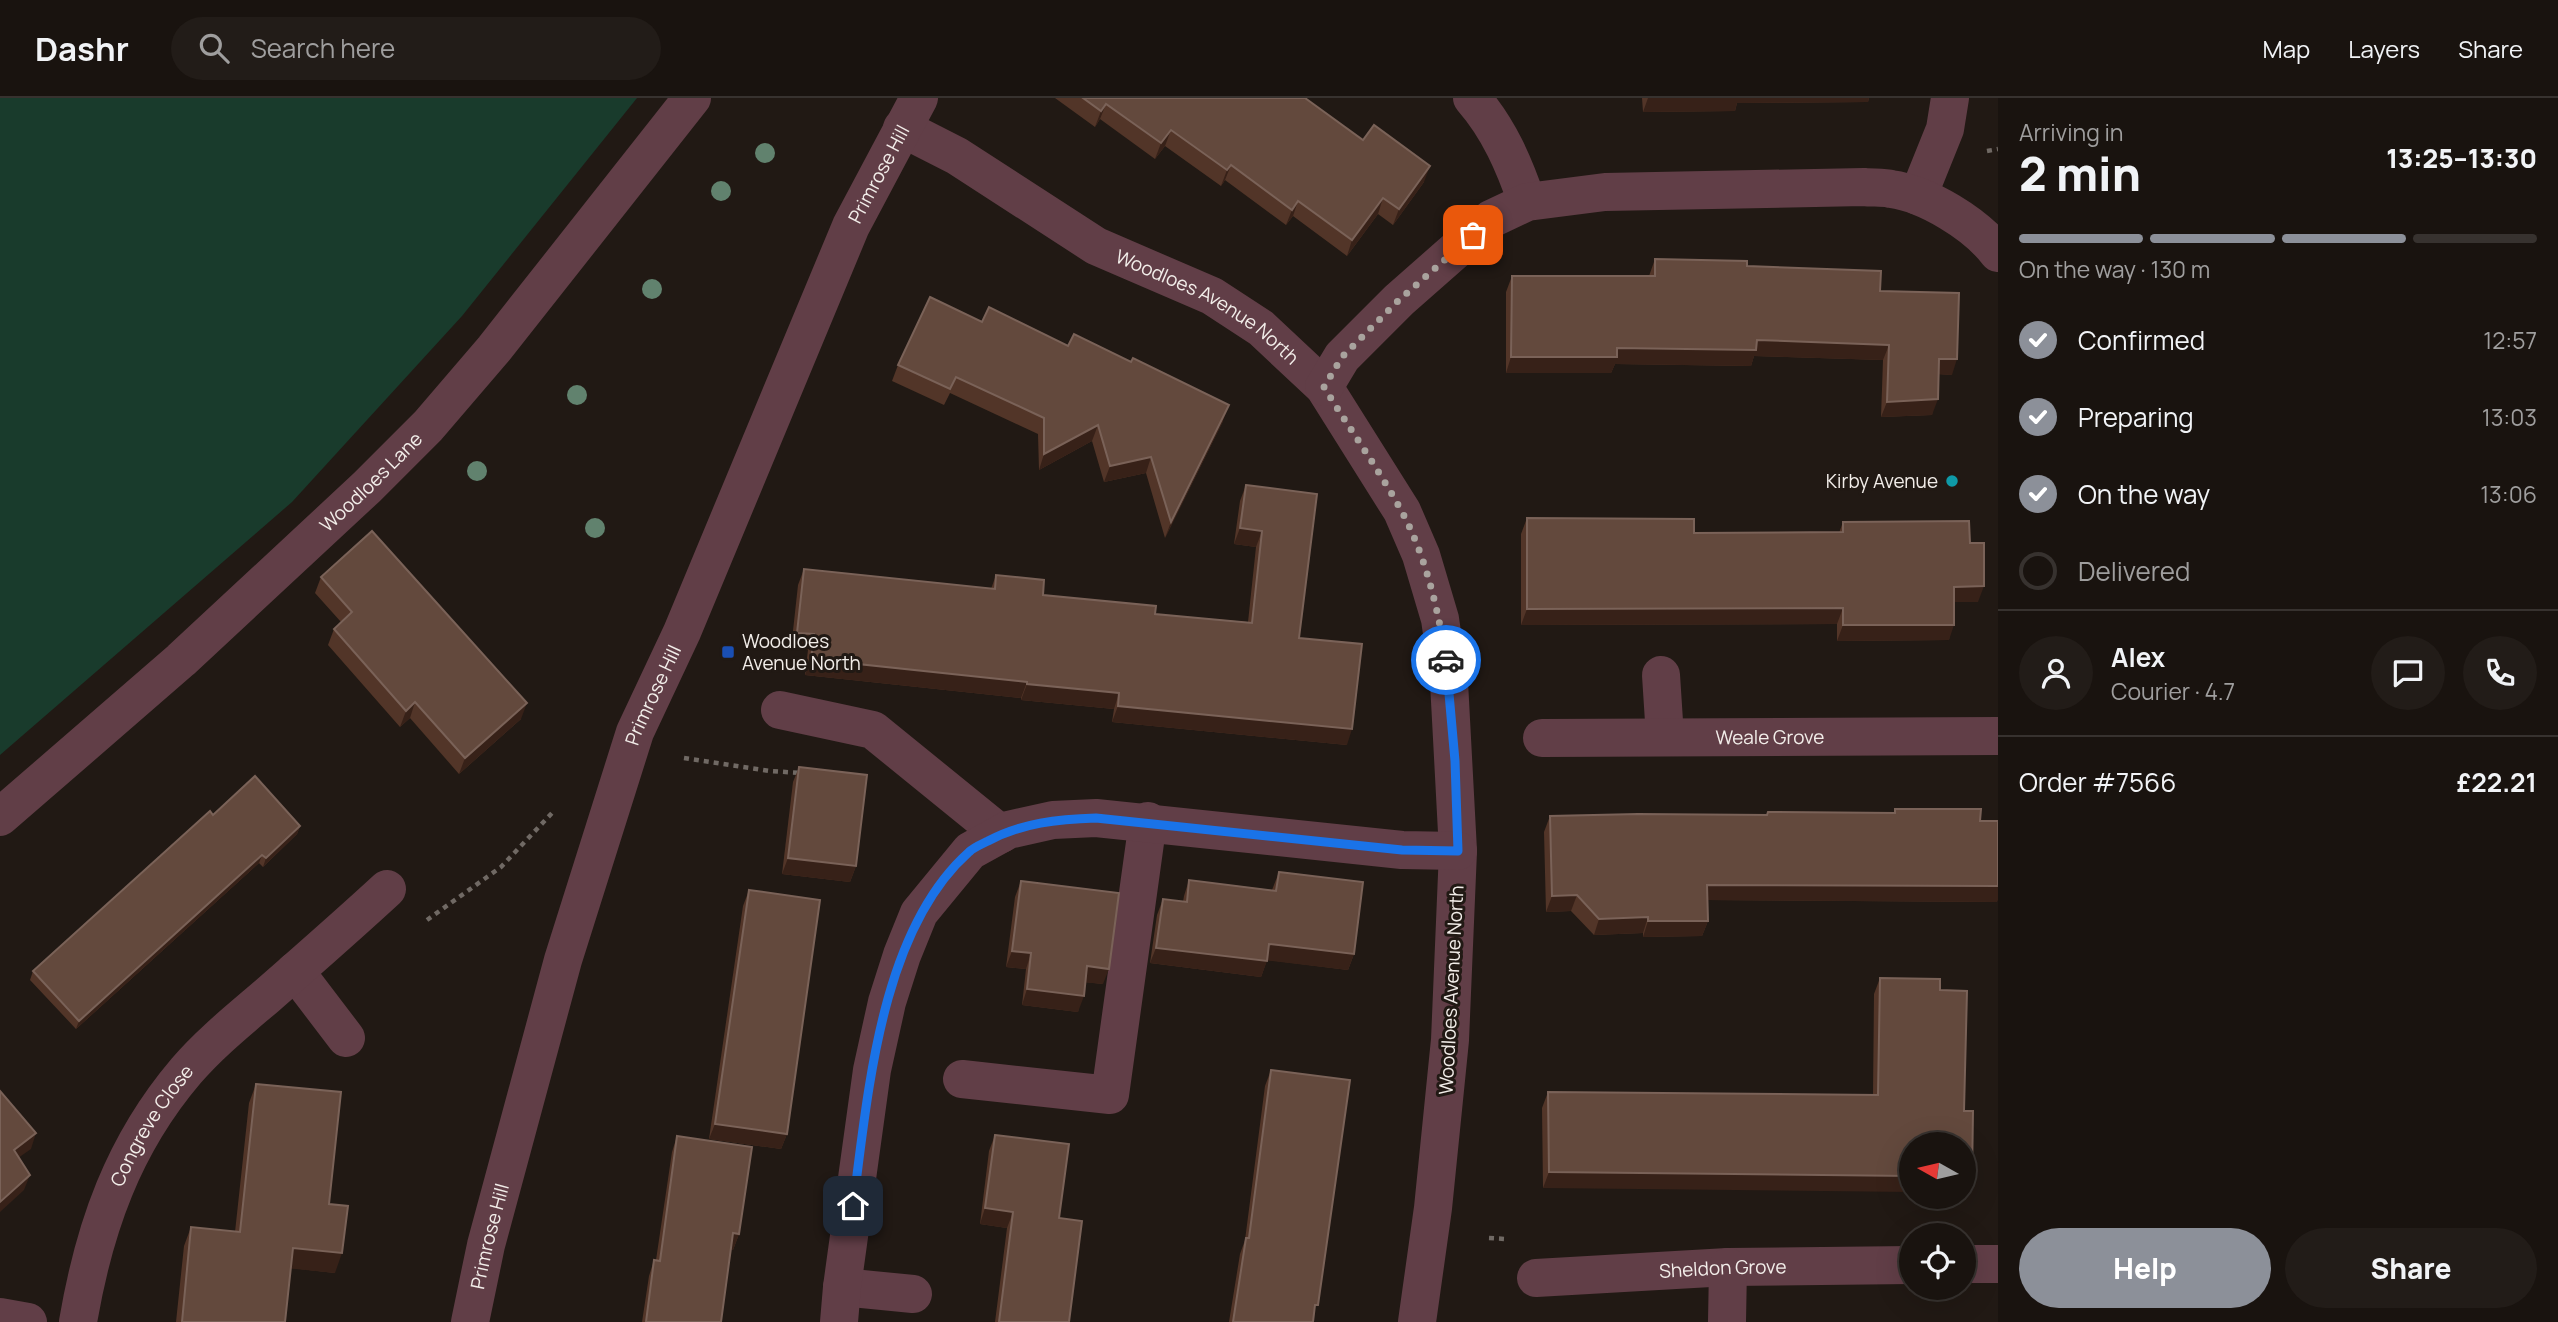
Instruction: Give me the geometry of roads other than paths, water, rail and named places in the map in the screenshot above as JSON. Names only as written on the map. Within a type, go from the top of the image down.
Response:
[{"type":"street","name":"Woodloes Lane","points":[[0,817],[181,660],[367,487],[428,426],[502,338],[692,98]]},
{"type":"street","points":[[1472,98],[1496,128],[1518,175],[1527,202]]},
{"type":"street","points":[[1917,196],[1944,129],[1951,98]]},
{"type":"street","name":"Woodloes Avenue North","points":[[910,113],[957,156],[1096,246],[1212,296],[1261,328],[1324,387],[1402,511],[1421,555],[1440,619],[1450,695],[1458,851],[1450,1040],[1433,1208],[1417,1322]]},
{"type":"street","name":"Primrose Hill","points":[[470,1322],[486,1245],[563,960],[635,732],[687,619],[851,226],[910,113]]},
{"type":"street","points":[[1324,387],[1342,357],[1399,300],[1491,219],[1527,202],[1605,192],[1864,187],[1892,189],[1917,196],[1976,230],[1998,253]]},
{"type":"street","points":[[1661,675],[1665,737]]},
{"type":"street","points":[[780,710],[873,730],[1001,834]]},
{"type":"street","name":"Weale Grove","points":[[1542,738],[1998,736]]},
{"type":"street","points":[[913,1294],[840,1305],[872,1070],[887,1002],[919,913],[970,850],[1001,834],[1053,820],[1096,818],[1148,821],[1402,850],[1458,851]]},
{"type":"street","points":[[962,1079],[1110,1096],[1148,821]]},
{"type":"street","name":"Congreve Close","points":[[78,1322],[88,1266],[109,1201],[129,1156],[152,1117],[187,1071],[225,1032],[387,889]]},
{"type":"street","points":[[295,971],[346,1038]]},
{"type":"street","points":[[1976,1264],[1998,1264]]},
{"type":"street","name":"Sheldon Grove","points":[[1536,1278],[1728,1266],[1899,1265]]},
{"type":"street","points":[[1727,1322],[1728,1266]]},
{"type":"street","points":[[0,1317],[28,1322]]},
{"type":"place","name":"Kirby Avenue","points":[[1952,481]]},
{"type":"place","name":"Woodloes Avenue North","points":[[728,652]]}]
